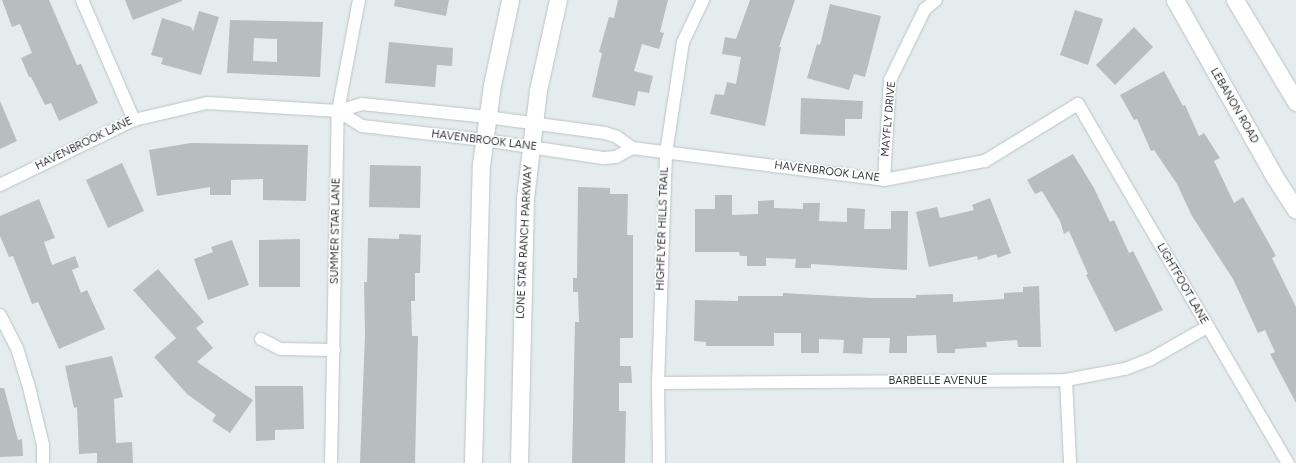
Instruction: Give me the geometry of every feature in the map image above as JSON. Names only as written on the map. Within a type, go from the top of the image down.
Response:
[{"type":"main road","points":[[473,463],[478,213],[487,117],[510,0]]},
{"type":"main road","name":"LONE STAR RANCH PARKWAY","points":[[519,463],[525,198],[530,146],[542,68],[558,0]]},
{"type":"main road","name":"LEBANON ROAD","points":[[1174,0],[1274,176],[1296,210]]},
{"type":"main road","points":[[1235,0],[1296,102]]},
{"type":"street","points":[[82,0],[134,120]]},
{"type":"street","name":"SUMMER STAR LANE","points":[[331,463],[338,111],[359,0]]},
{"type":"street","name":"HIGHFLYER HILLS TRAIL","points":[[659,463],[658,383],[666,153],[683,42],[702,0]]},
{"type":"street","name":"MAYFLY DRIVE","points":[[884,180],[890,80],[925,9],[936,0]]},
{"type":"street","name":"HAVENBROOK LANE","points":[[0,185],[134,120],[207,103],[338,111],[362,104],[487,117],[605,133],[617,137],[632,148],[884,180],[985,162],[1078,104]]},
{"type":"street","name":"LIGHTFOOT LANE","points":[[1078,104],[1207,327],[1288,463]]},
{"type":"street","name":"HAVENBROOK LANE","points":[[338,111],[362,126],[530,146],[603,158],[616,157],[632,148]]},
{"type":"street","points":[[0,315],[17,348],[28,383],[43,445],[43,463]]},
{"type":"street","name":"BARBELLE AVENUE","points":[[658,383],[1066,380],[1125,369],[1149,360],[1207,327]]},
{"type":"street","points":[[261,339],[281,349],[334,350]]},
{"type":"street","points":[[1066,380],[1070,463]]},
{"type":"building","points":[[2,0],[49,0],[77,65],[81,64],[98,103],[59,121],[51,103],[45,105],[31,77],[29,77],[21,58],[32,53],[20,24],[12,27]]},
{"type":"building","points":[[125,0],[182,0],[182,1],[133,20]]},
{"type":"building","points":[[395,0],[449,0],[446,16],[394,6]]},
{"type":"building","points":[[618,0],[668,0],[660,32],[664,33],[659,49],[642,44],[634,71],[653,76],[649,93],[638,91],[635,106],[592,97],[602,53],[599,52],[609,17],[614,18]]},
{"type":"building","points":[[750,0],[795,0],[779,47],[781,47],[765,126],[710,114],[715,94],[724,95],[727,82],[736,84],[741,57],[722,54],[725,37],[736,39]]},
{"type":"building","points":[[830,4],[881,16],[865,77],[854,74],[849,90],[807,78],[817,44],[820,45]]},
{"type":"building","points":[[1075,10],[1103,19],[1088,65],[1060,55]]},
{"type":"building","points":[[199,11],[219,17],[201,75],[161,64],[163,58],[151,55],[162,18],[191,27],[193,31]]},
{"type":"building","points":[[230,20],[323,22],[320,77],[227,73]],"holes":[[[254,38],[277,39],[277,62],[253,61]]]},
{"type":"building","points":[[1134,27],[1153,47],[1115,85],[1096,65]]},
{"type":"building","points":[[389,42],[453,48],[452,66],[437,65],[435,87],[385,83]]},
{"type":"building","points":[[1164,71],[1183,106],[1185,105],[1199,136],[1204,133],[1220,158],[1214,161],[1234,203],[1243,197],[1276,256],[1272,258],[1296,307],[1296,403],[1270,354],[1275,352],[1265,330],[1258,333],[1233,279],[1192,216],[1177,184],[1154,150],[1151,151],[1137,119],[1134,120],[1120,95]]},
{"type":"building","points":[[801,98],[863,101],[862,119],[845,119],[845,136],[800,134]]},
{"type":"building","points":[[0,101],[17,141],[0,149]]},
{"type":"building","points":[[191,143],[308,145],[306,201],[263,200],[263,179],[231,180],[231,195],[210,195],[210,187],[157,196],[149,150]]},
{"type":"building","points":[[1073,154],[1094,188],[1110,222],[1114,220],[1129,253],[1133,251],[1163,310],[1115,332],[1086,275],[1088,274],[1069,231],[1064,234],[1060,221],[1042,191],[1035,194],[1027,180]]},
{"type":"building","points":[[122,163],[144,211],[108,228],[86,180]]},
{"type":"building","points":[[370,165],[421,166],[420,208],[369,207]]},
{"type":"building","points":[[578,187],[610,188],[610,194],[628,194],[627,235],[633,235],[633,338],[620,338],[620,366],[631,366],[632,383],[619,383],[619,411],[626,411],[625,463],[572,463],[575,322],[579,322],[578,292],[573,292],[573,278],[577,278]]},
{"type":"building","points":[[715,195],[732,195],[732,215],[758,214],[758,201],[774,200],[774,208],[803,209],[803,203],[820,203],[819,221],[847,222],[847,208],[865,209],[864,229],[891,229],[891,211],[908,211],[907,270],[811,264],[811,268],[795,268],[796,259],[766,258],[766,266],[747,266],[747,256],[740,256],[739,252],[695,252],[695,209],[715,209]]},
{"type":"building","points":[[990,198],[1011,253],[998,258],[996,254],[978,260],[977,256],[929,267],[916,212],[937,207],[940,218],[974,210],[972,205]]},
{"type":"building","points":[[39,199],[55,238],[44,242],[52,265],[75,256],[79,267],[72,270],[81,293],[87,290],[105,329],[59,349],[38,302],[32,304],[13,256],[9,257],[0,236],[0,216]]},
{"type":"building","points":[[399,234],[421,235],[420,273],[415,273],[415,301],[411,301],[412,336],[418,336],[415,463],[360,463],[365,335],[364,282],[367,282],[368,238],[399,239]]},
{"type":"building","points":[[300,239],[300,287],[259,287],[259,240]]},
{"type":"building","points":[[232,240],[249,285],[208,300],[194,259],[213,252],[211,247]]},
{"type":"building","points":[[158,269],[204,322],[196,328],[213,348],[197,362],[253,400],[230,433],[212,421],[216,415],[187,394],[154,357],[176,338],[133,290]]},
{"type":"building","points":[[1039,286],[1041,347],[1018,347],[1017,340],[986,342],[987,347],[955,349],[955,353],[937,353],[936,335],[907,336],[907,353],[889,353],[890,338],[863,338],[862,354],[843,353],[844,340],[819,339],[819,353],[801,353],[801,333],[774,333],[774,346],[706,346],[706,342],[694,341],[695,300],[738,301],[738,296],[783,296],[783,293],[871,298],[916,298],[916,295],[953,294],[953,302],[1004,299],[1004,293],[1023,292],[1023,287]]},
{"type":"building","points":[[112,356],[123,397],[114,399],[116,443],[132,442],[133,463],[97,463],[97,453],[79,454],[77,407],[74,408],[65,366]]},
{"type":"building","points":[[255,386],[303,386],[304,429],[275,430],[275,440],[256,441]]},
{"type":"building","points":[[0,388],[4,388],[18,440],[22,439],[23,456],[0,457]]}]
